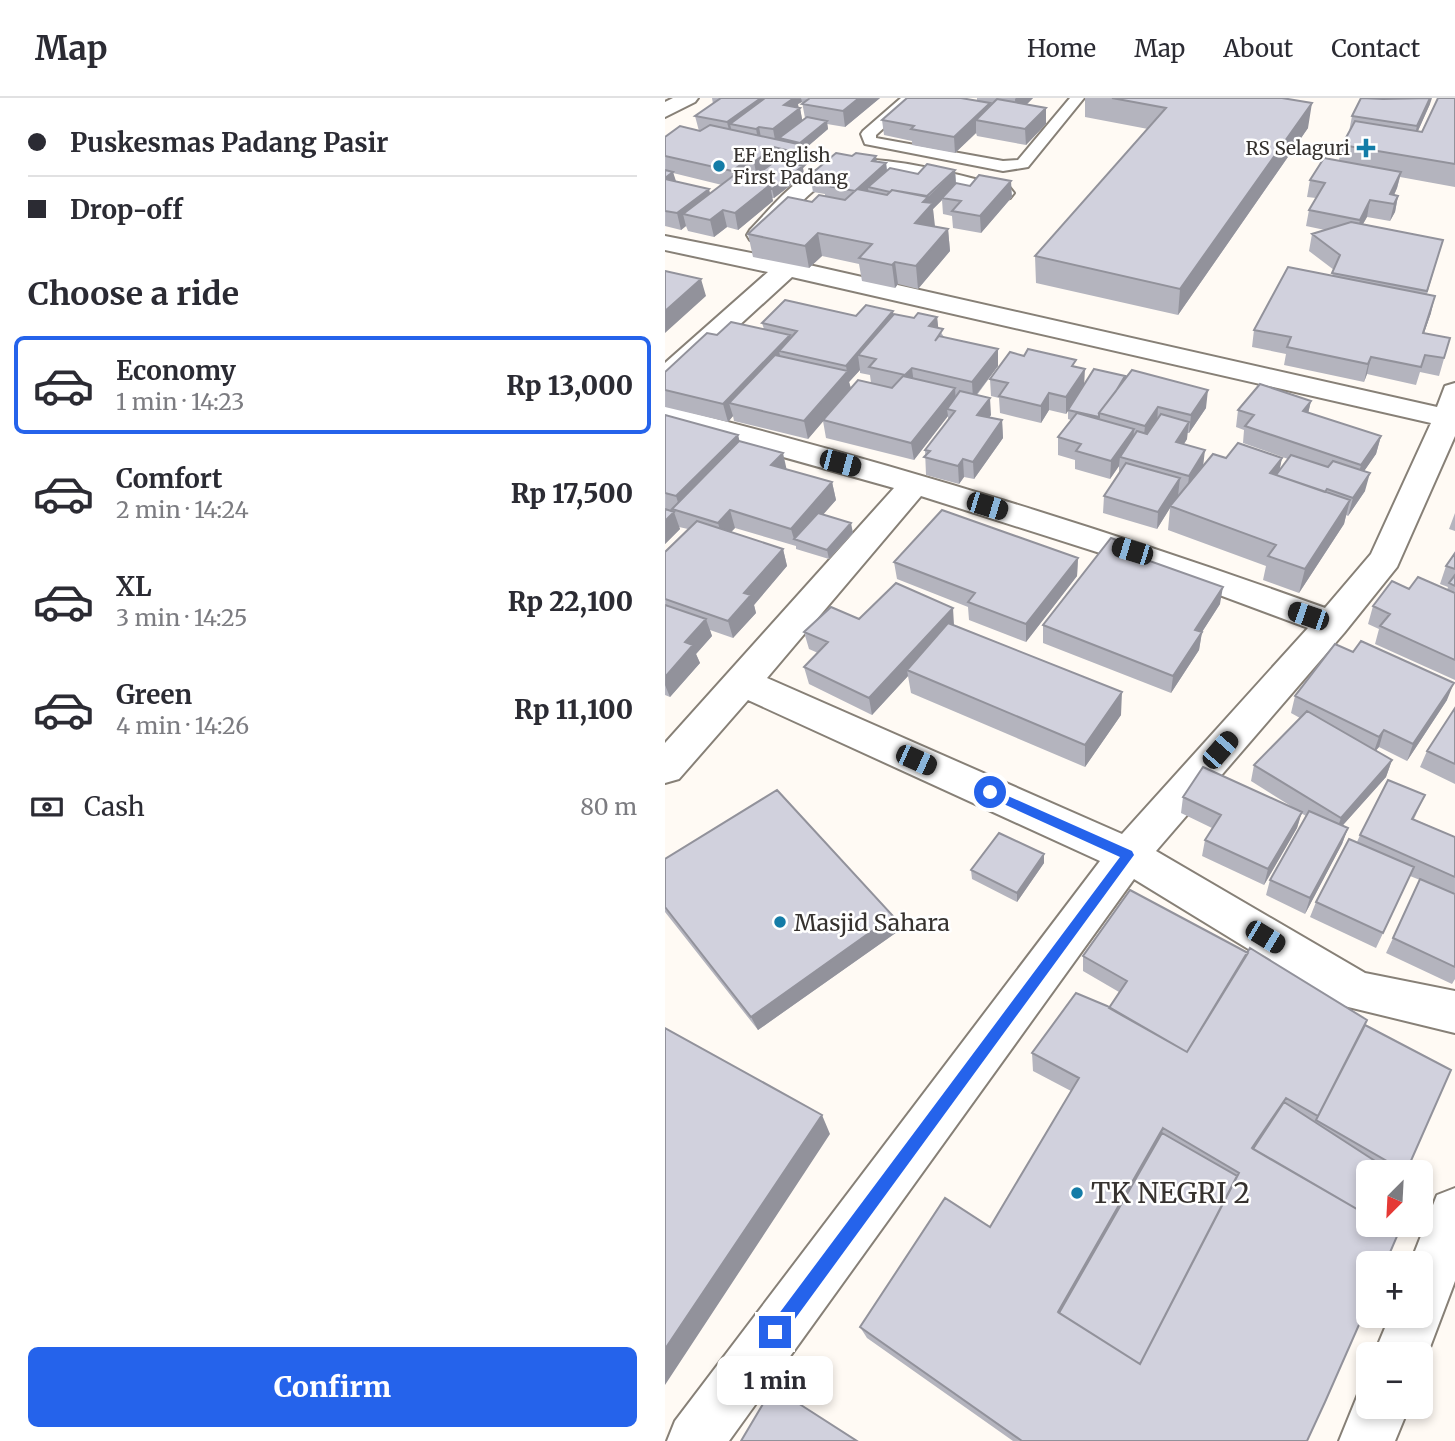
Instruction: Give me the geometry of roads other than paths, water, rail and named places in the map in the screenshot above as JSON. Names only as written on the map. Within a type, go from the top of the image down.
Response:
[{"type":"street","points":[[665,111],[688,98]]},
{"type":"street","points":[[735,258],[818,176],[842,166],[886,167],[1002,193]]},
{"type":"street","points":[[665,243],[1453,410],[1385,559],[1332,624],[1128,855],[695,1441]]},
{"type":"street","points":[[665,378],[787,268]]},
{"type":"street","points":[[665,415],[915,484],[1156,559],[1332,624]]},
{"type":"street","points":[[665,768],[915,484]]},
{"type":"street","points":[[743,682],[1128,855],[1356,991],[1455,1012]]},
{"type":"street","points":[[1433,1271],[1455,1213]]},
{"type":"street","points":[[1367,1441],[1376,1419]]},
{"type":"lane","points":[[909,98],[869,134],[870,141],[1003,166],[1023,164],[1077,98]]},
{"type":"place","name":"RS Selaguri","points":[[1366,148]]},
{"type":"place","name":"EF English First Padang","points":[[719,166]]},
{"type":"place","name":"Masjid Sahara","points":[[780,922]]},
{"type":"place","name":"TK NEGRI 2","points":[[1077,1193]]}]
